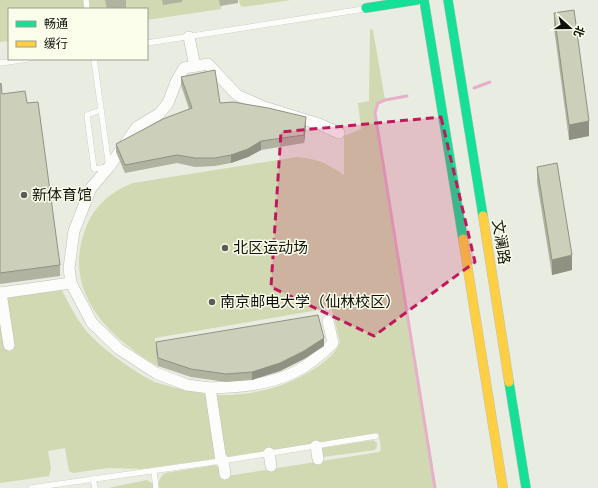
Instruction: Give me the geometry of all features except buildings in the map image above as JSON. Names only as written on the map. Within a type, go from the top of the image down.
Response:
[{"type":"main road","points":[[366,8],[417,0]]},
{"type":"main road","points":[[424,0],[503,488]]},
{"type":"main road","name":"文澜路","points":[[448,0],[526,488]]},
{"type":"street","points":[[189,37],[195,66]]},
{"type":"street","points":[[328,321],[333,343],[320,356],[295,372],[266,382],[238,387],[210,388],[187,384],[156,373],[119,349],[92,323],[71,283],[69,268],[74,231],[91,188],[109,167],[137,127],[159,114],[168,103],[176,82],[184,68],[208,64],[237,95],[264,107],[319,124],[340,133]]},
{"type":"street","points":[[9,345],[1,293],[71,283]]},
{"type":"street","points":[[210,388],[225,474]]},
{"type":"street","points":[[316,446],[318,459]]},
{"type":"street","points":[[269,453],[271,466]]},
{"type":"lane","points":[[148,43],[366,8]]},
{"type":"lane","points":[[0,63],[21,60]]},
{"type":"lane","points":[[94,60],[102,110],[109,167],[94,169],[88,116],[102,110]]},
{"type":"lane","points":[[31,488],[376,436]]},
{"type":"lane","points":[[154,470],[156,488]]},
{"type":"lane","points":[[93,479],[95,488]]},
{"type":"highlighted area","points":[[441,117],[475,262],[374,336],[271,287],[281,132]]},
{"type":"green space","points":[[0,0],[222,0],[221,9],[148,20],[148,8],[8,8],[8,41],[0,42]]},
{"type":"green space","points":[[239,0],[291,0],[243,7],[240,5]]},
{"type":"green space","points":[[370,29],[373,30],[385,100],[378,103],[375,113],[435,488],[159,488],[160,479],[165,473],[215,465],[220,468],[221,477],[379,452],[381,450],[379,435],[376,434],[228,457],[226,456],[216,396],[256,392],[282,385],[306,374],[324,362],[333,353],[340,342],[331,306],[319,310],[155,338],[158,366],[123,342],[107,327],[94,311],[85,293],[80,273],[80,252],[85,230],[93,214],[110,195],[133,183],[297,157],[322,162],[344,175],[344,136],[361,129],[358,103],[369,101]]},
{"type":"green space","points":[[61,289],[74,314],[86,331],[121,361],[155,382],[206,394],[215,457],[214,459],[142,469],[108,468],[73,473],[69,471],[65,448],[48,451],[51,468],[49,476],[0,483],[0,303],[7,298]]},
{"type":"green space","points":[[373,440],[377,443],[375,450],[323,457],[319,452],[322,448]]},
{"type":"green space","points":[[147,480],[153,484],[154,488],[108,488]]},
{"type":"waterway","points":[[474,88],[490,82]]},
{"type":"waterway","points":[[407,96],[385,100],[378,103],[375,113],[435,488]]},
{"type":"traffic: fast","points":[[366,8],[417,0]]},
{"type":"traffic: fast","points":[[424,0],[463,239]]},
{"type":"traffic: fast","points":[[448,0],[483,216]]},
{"type":"traffic: fast","points":[[509,382],[526,488]]},
{"type":"traffic: slow","points":[[483,216],[509,382]]},
{"type":"traffic: slow","points":[[463,239],[503,488]]},
{"type":"place","name":"新体育馆","points":[[24,195]]},
{"type":"place","name":"北区运动场","points":[[225,248]]},
{"type":"place","name":"南京邮电大学（仙林校区）","points":[[212,302]]}]
